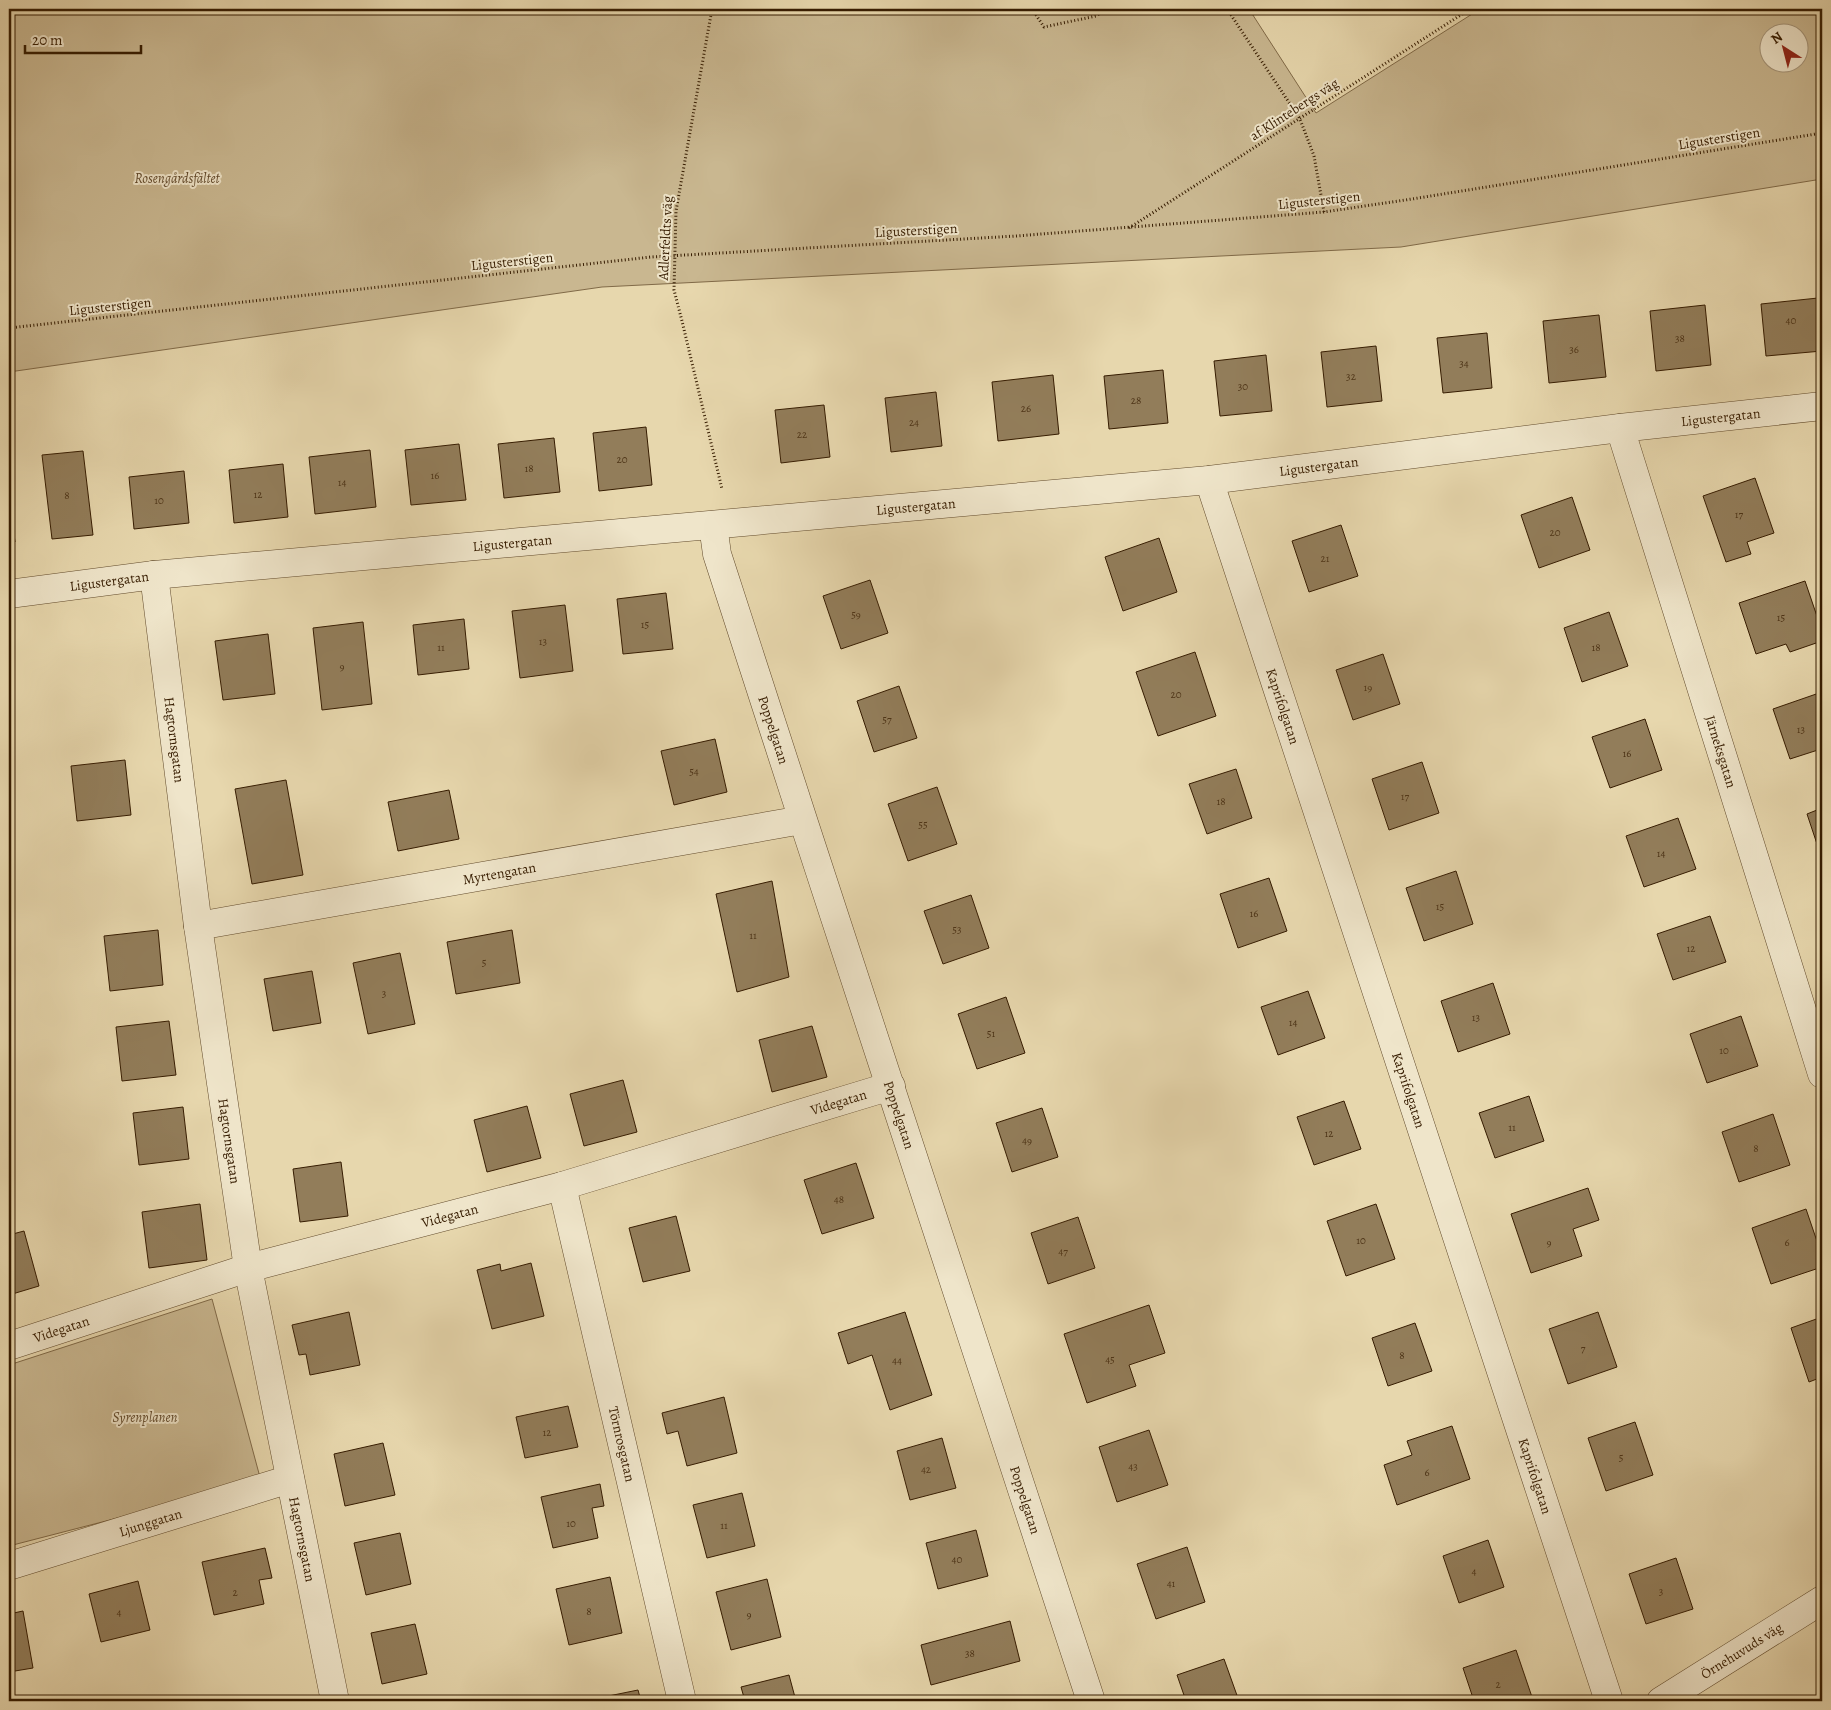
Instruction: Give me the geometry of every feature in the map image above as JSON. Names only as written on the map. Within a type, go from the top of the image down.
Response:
[{"type":"street","name":"Ligustergatan","points":[[9,594],[154,575],[1209,480],[1620,428],[1822,406]]},
{"type":"street","name":"Järneksgatan","points":[[1620,428],[1822,1074]]},
{"type":"street","name":"Kaprifolgatan","points":[[1209,480],[1609,1701]]},
{"type":"street","name":"Poppelgatan","points":[[713,525],[717,554],[802,820],[891,1086],[1091,1701]]},
{"type":"street","name":"Hagtornsgatan","points":[[154,575],[198,926],[248,1268],[335,1701]]},
{"type":"street","name":"Myrtengatan","points":[[198,926],[802,820]]},
{"type":"street","name":"Videgatan","points":[[9,1346],[248,1268],[562,1186],[891,1086]]},
{"type":"street","name":"Törnrosgatan","points":[[562,1186],[682,1701]]},
{"type":"street","name":"Ljunggatan","points":[[9,1566],[290,1479]]},
{"type":"street","name":"Örnehuvuds väg","points":[[1661,1701],[1822,1600]]},
{"type":"path","name":"Adlerfeldts väg","points":[[712,9],[676,211],[673,255],[674,290],[722,488],[713,525]]},
{"type":"path","points":[[1032,9],[1044,27],[1096,16],[1107,9]]},
{"type":"path","points":[[1227,9],[1300,119],[1314,156],[1324,212]]},
{"type":"path","name":"af Klintebergs väg","points":[[1129,228],[1470,9]]},
{"type":"path","name":"Ligusterstigen","points":[[9,328],[673,255],[1006,237],[1324,212],[1822,133]]},
{"type":"green space","name":"Rosengårdsfältet","points":[[9,9],[1249,9],[1316,113],[1480,9],[1822,9],[1822,179],[1401,247],[602,287],[9,372]]},
{"type":"green space","name":"Syrenplanen","points":[[212,1299],[261,1481],[9,1546],[9,1365]]},
{"type":"building","points":[[1818,298],[1822,351],[1766,356],[1761,304]]},
{"type":"building","points":[[1705,305],[1711,365],[1656,371],[1650,311]]},
{"type":"building","points":[[1599,315],[1606,377],[1549,383],[1543,321]]},
{"type":"building","points":[[1487,333],[1492,388],[1443,393],[1437,338]]},
{"type":"building","points":[[1376,346],[1382,401],[1327,407],[1321,352]]},
{"type":"building","points":[[1266,355],[1272,411],[1220,416],[1214,361]]},
{"type":"building","points":[[1163,370],[1168,423],[1109,429],[1104,376]]},
{"type":"building","points":[[1053,375],[1059,434],[998,441],[992,382]]},
{"type":"building","points":[[936,392],[942,446],[891,452],[885,398]]},
{"type":"building","points":[[824,405],[830,457],[781,463],[775,410]]},
{"type":"building","points":[[646,427],[652,485],[599,491],[593,433]]},
{"type":"building","points":[[554,438],[560,492],[504,498],[498,444]]},
{"type":"building","points":[[459,444],[466,500],[411,505],[405,450]]},
{"type":"building","points":[[370,450],[376,507],[315,514],[309,457]]},
{"type":"building","points":[[83,451],[93,535],[52,539],[42,455]]},
{"type":"building","points":[[283,464],[288,517],[234,523],[229,470]]},
{"type":"building","points":[[184,471],[189,523],[134,529],[129,477]]},
{"type":"building","points":[[1755,478],[1774,533],[1747,542],[1751,554],[1726,562],[1703,496]]},
{"type":"building","points":[[9,495],[15,542],[9,543]]},
{"type":"building","points":[[1572,497],[1590,550],[1539,568],[1521,515]]},
{"type":"building","points":[[1341,525],[1358,576],[1309,592],[1292,541]]},
{"type":"building","points":[[1159,538],[1177,592],[1123,611],[1105,557]]},
{"type":"building","points":[[870,580],[888,633],[841,649],[823,596]]},
{"type":"building","points":[[1805,581],[1822,631],[1822,641],[1790,652],[1786,644],[1756,654],[1739,603]]},
{"type":"building","points":[[666,593],[673,649],[623,654],[617,599]]},
{"type":"building","points":[[565,605],[573,671],[520,678],[512,611]]},
{"type":"building","points":[[1609,612],[1628,666],[1582,682],[1564,628]]},
{"type":"building","points":[[464,619],[469,669],[418,675],[413,625]]},
{"type":"building","points":[[363,622],[372,704],[322,710],[313,628]]},
{"type":"building","points":[[268,634],[275,694],[223,700],[215,641]]},
{"type":"building","points":[[1195,652],[1216,716],[1158,736],[1136,672]]},
{"type":"building","points":[[1383,654],[1400,704],[1353,720],[1336,670]]},
{"type":"building","points":[[899,686],[917,738],[874,752],[857,701]]},
{"type":"building","points":[[1822,692],[1822,754],[1821,749],[1790,759],[1773,709]]},
{"type":"building","points":[[1645,719],[1662,770],[1610,788],[1592,737]]},
{"type":"building","points":[[715,739],[727,792],[674,805],[661,751]]},
{"type":"building","points":[[125,760],[131,815],[77,821],[71,766]]},
{"type":"building","points":[[1422,762],[1439,813],[1389,830],[1372,779]]},
{"type":"building","points":[[1236,769],[1252,818],[1207,834],[1189,784]]},
{"type":"building","points":[[286,780],[303,875],[252,884],[235,789]]},
{"type":"building","points":[[937,787],[957,844],[908,861],[888,804]]},
{"type":"building","points":[[449,790],[459,839],[398,851],[388,802]]},
{"type":"building","points":[[1822,808],[1822,859],[1807,814]]},
{"type":"building","points":[[1678,818],[1696,869],[1644,887],[1626,836]]},
{"type":"building","points":[[1456,871],[1473,924],[1424,941],[1406,888]]},
{"type":"building","points":[[1269,878],[1287,931],[1238,948],[1220,894]]},
{"type":"building","points":[[772,881],[789,977],[737,992],[716,894]]},
{"type":"building","points":[[971,895],[989,948],[943,964],[924,911]]},
{"type":"building","points":[[1710,916],[1726,962],[1673,980],[1657,934]]},
{"type":"building","points":[[158,930],[163,985],[110,991],[104,936]]},
{"type":"building","points":[[512,930],[520,983],[456,994],[447,942]]},
{"type":"building","points":[[400,953],[415,1024],[368,1034],[353,963]]},
{"type":"building","points":[[312,971],[321,1023],[273,1031],[264,979]]},
{"type":"building","points":[[1493,983],[1510,1034],[1458,1052],[1441,1001]]},
{"type":"building","points":[[1308,991],[1325,1038],[1278,1055],[1261,1007]]},
{"type":"building","points":[[1006,997],[1025,1053],[977,1069],[958,1014]]},
{"type":"building","points":[[1741,1016],[1758,1066],[1707,1083],[1690,1034]]},
{"type":"building","points":[[169,1021],[176,1075],[122,1081],[116,1027]]},
{"type":"building","points":[[812,1026],[827,1077],[772,1092],[759,1040]]},
{"type":"building","points":[[623,1080],[637,1132],[584,1146],[570,1094]]},
{"type":"building","points":[[1529,1096],[1544,1141],[1495,1158],[1479,1113]]},
{"type":"building","points":[[1344,1101],[1361,1149],[1314,1165],[1297,1117]]},
{"type":"building","points":[[527,1106],[541,1158],[487,1172],[474,1120]]},
{"type":"building","points":[[183,1107],[189,1159],[139,1165],[133,1113]]},
{"type":"building","points":[[1042,1108],[1058,1157],[1012,1172],[996,1123]]},
{"type":"building","points":[[1773,1114],[1790,1165],[1739,1182],[1722,1132]]},
{"type":"building","points":[[341,1162],[348,1216],[300,1222],[293,1169]]},
{"type":"building","points":[[856,1163],[874,1218],[822,1234],[804,1180]]},
{"type":"building","points":[[1588,1188],[1599,1220],[1573,1229],[1582,1256],[1531,1273],[1511,1214]]},
{"type":"building","points":[[200,1204],[207,1260],[149,1268],[142,1212]]},
{"type":"building","points":[[1376,1204],[1395,1259],[1346,1276],[1327,1221]]},
{"type":"building","points":[[1806,1209],[1822,1256],[1822,1267],[1771,1284],[1752,1228]]},
{"type":"building","points":[[676,1216],[690,1271],[643,1282],[629,1228]]},
{"type":"building","points":[[1078,1217],[1095,1268],[1048,1284],[1031,1233]]},
{"type":"building","points":[[24,1231],[39,1286],[9,1295],[9,1235]]},
{"type":"building","points":[[531,1263],[544,1316],[492,1329],[477,1270],[500,1264],[501,1271]]},
{"type":"building","points":[[1149,1305],[1165,1353],[1129,1365],[1136,1386],[1087,1403],[1064,1334]]},
{"type":"building","points":[[349,1312],[360,1365],[310,1375],[306,1354],[299,1355],[292,1325]]},
{"type":"building","points":[[905,1312],[932,1395],[890,1410],[872,1355],[848,1364],[838,1333]]},
{"type":"building","points":[[1598,1312],[1617,1367],[1568,1384],[1549,1329]]},
{"type":"building","points":[[1822,1317],[1822,1377],[1809,1382],[1791,1328]]},
{"type":"building","points":[[1415,1323],[1432,1371],[1388,1386],[1372,1338]]},
{"type":"building","points":[[724,1397],[737,1453],[687,1466],[678,1431],[667,1434],[662,1413]]},
{"type":"building","points":[[568,1406],[578,1447],[525,1458],[516,1417]]},
{"type":"building","points":[[1635,1422],[1653,1475],[1606,1491],[1588,1438]]},
{"type":"building","points":[[1452,1426],[1470,1479],[1397,1505],[1384,1465],[1412,1455],[1407,1441]]},
{"type":"building","points":[[1149,1430],[1168,1485],[1117,1502],[1099,1447]]},
{"type":"building","points":[[942,1438],[956,1488],[910,1500],[897,1451]]},
{"type":"building","points":[[383,1443],[395,1495],[345,1506],[334,1454]]},
{"type":"building","points":[[600,1484],[604,1506],[592,1508],[598,1538],[553,1548],[541,1497]]},
{"type":"building","points":[[742,1493],[755,1546],[707,1558],[693,1505]]},
{"type":"building","points":[[976,1530],[988,1576],[938,1589],[926,1543]]},
{"type":"building","points":[[400,1533],[411,1584],[366,1595],[354,1543]]},
{"type":"building","points":[[1488,1540],[1504,1587],[1459,1603],[1443,1556]]},
{"type":"building","points":[[1187,1547],[1205,1602],[1156,1619],[1137,1564]]},
{"type":"building","points":[[265,1548],[272,1578],[259,1580],[264,1604],[214,1615],[202,1562]]},
{"type":"building","points":[[1676,1558],[1693,1609],[1646,1624],[1629,1574]]},
{"type":"building","points":[[610,1577],[622,1633],[569,1645],[556,1589]]},
{"type":"building","points":[[767,1579],[781,1637],[731,1650],[716,1592]]},
{"type":"building","points":[[138,1581],[150,1630],[101,1642],[89,1594]]},
{"type":"building","points":[[23,1611],[33,1668],[9,1672],[9,1614]]},
{"type":"building","points":[[1010,1621],[1020,1661],[931,1685],[921,1645]]},
{"type":"building","points":[[415,1624],[427,1674],[382,1684],[371,1633]]},
{"type":"building","points":[[1516,1650],[1533,1700],[1474,1701],[1463,1668]]},
{"type":"building","points":[[1224,1659],[1239,1701],[1186,1701],[1177,1675]]},
{"type":"building","points":[[789,1675],[796,1701],[745,1701],[741,1687]]},
{"type":"building","points":[[638,1690],[641,1701],[584,1701]]}]
